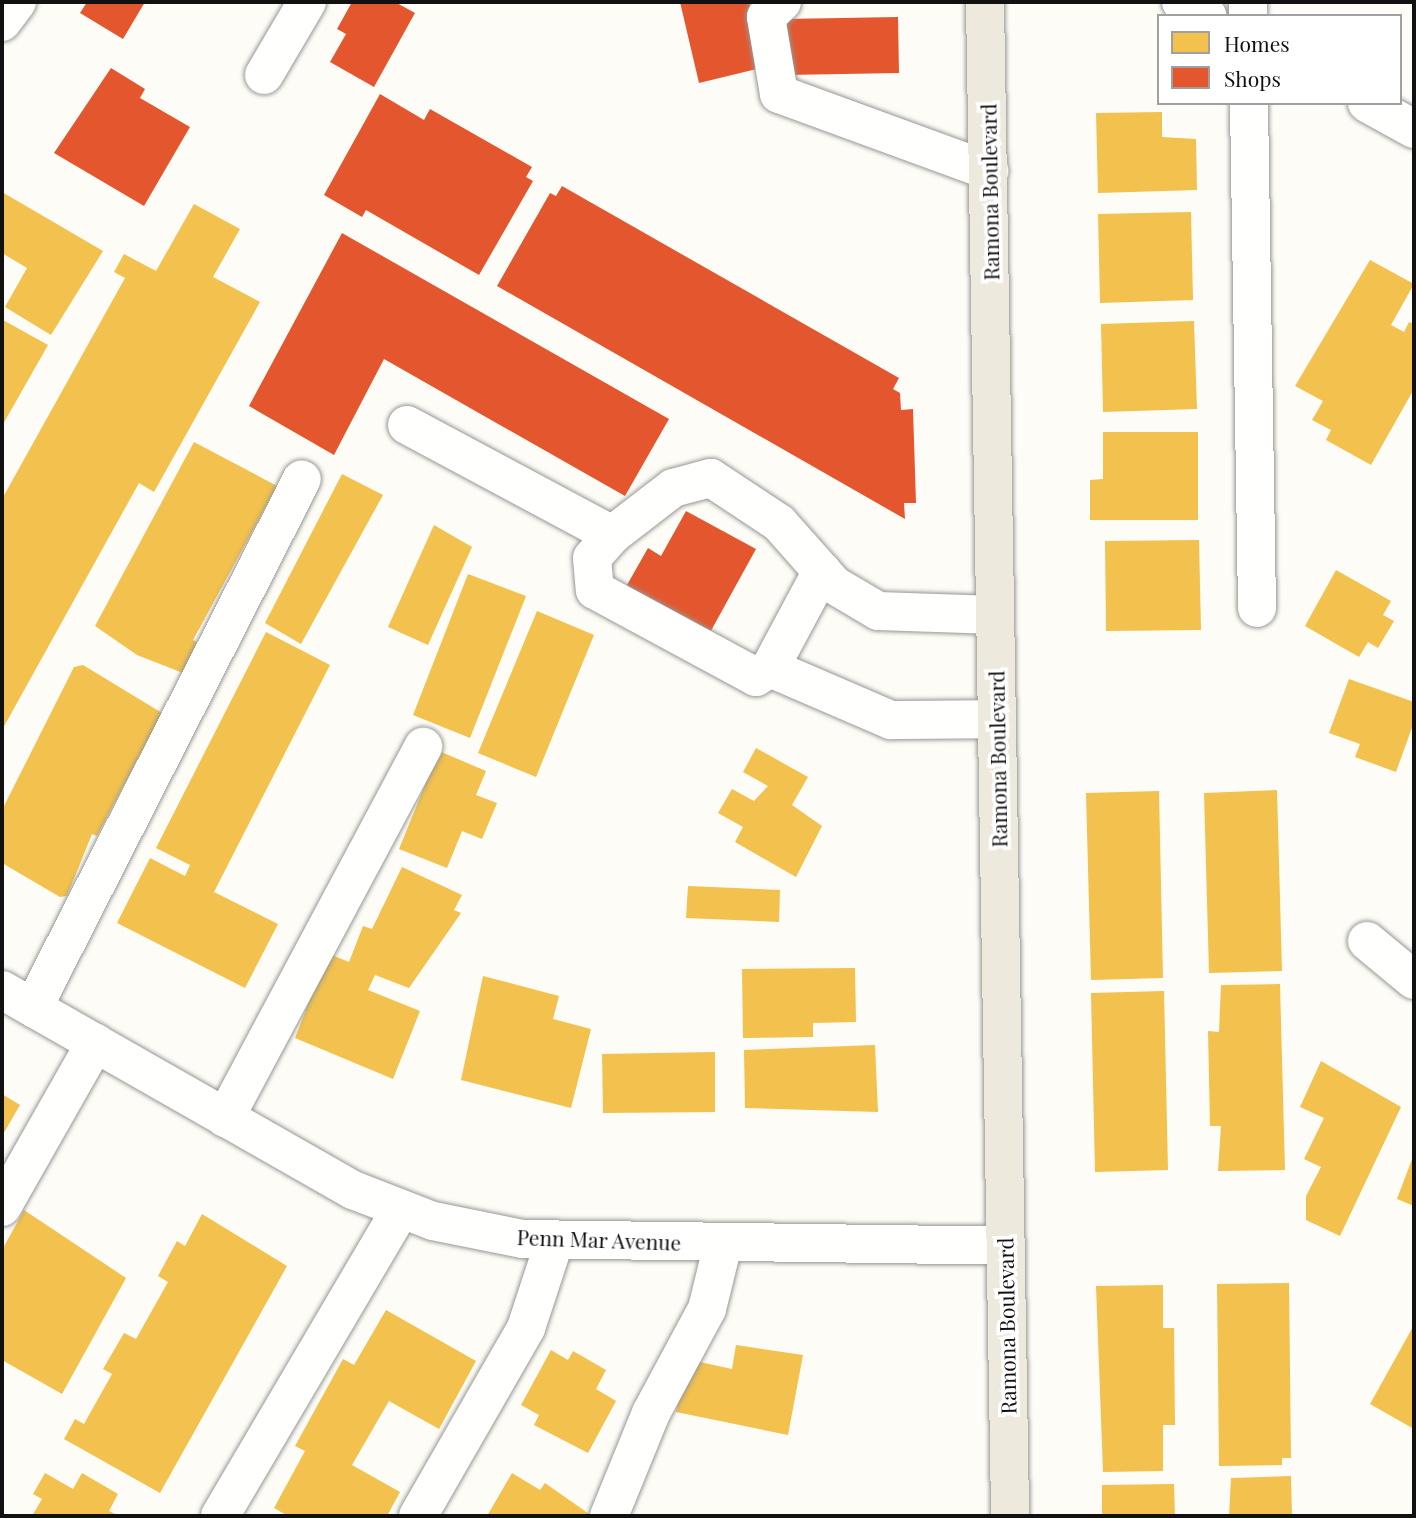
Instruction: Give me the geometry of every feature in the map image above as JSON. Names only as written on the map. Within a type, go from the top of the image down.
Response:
[{"type":"main road","name":"Ramona Boulevard","points":[[985,2],[1010,1516]]},
{"type":"street","points":[[2,23],[17,2]]},
{"type":"street","points":[[264,75],[307,2]]},
{"type":"street","points":[[782,2],[766,17],[779,94],[989,171]]},
{"type":"street","points":[[1181,2],[1203,14]]},
{"type":"street","points":[[1249,105],[1257,608]]},
{"type":"street","points":[[1371,105],[1414,129]]},
{"type":"street","points":[[407,425],[612,535]]},
{"type":"street","points":[[822,570],[771,668],[756,677],[731,668],[595,590],[592,558],[612,535],[673,488],[710,478],[779,523],[822,570],[878,611],[995,615]]},
{"type":"street","points":[[17,999],[302,480]]},
{"type":"street","points":[[771,668],[891,720],[996,719]]},
{"type":"street","points":[[225,1118],[423,747]]},
{"type":"street","points":[[1367,941],[1414,980]]},
{"type":"street","name":"Penn Mar Avenue","points":[[17,999],[353,1190],[446,1224],[555,1240],[1004,1246]]},
{"type":"street","points":[[2,1207],[94,1043]]},
{"type":"street","points":[[220,1516],[401,1209]]},
{"type":"street","points":[[418,1516],[526,1328],[555,1240]]},
{"type":"street","points":[[609,1516],[651,1413],[707,1309],[723,1244]]},
{"type":"building: Homes","points":[[1162,112],[1162,137],[1196,139],[1197,190],[1098,193],[1096,113]]},
{"type":"building: Homes","points":[[2,192],[103,251],[51,335],[5,307],[27,268],[2,253]]},
{"type":"building: Homes","points":[[194,204],[240,229],[213,277],[260,302],[154,492],[139,483],[2,730],[2,499],[125,278],[114,272],[124,254],[156,271]]},
{"type":"building: Homes","points":[[1191,212],[1193,300],[1100,303],[1098,214]]},
{"type":"building: Homes","points":[[1370,260],[1414,284],[1391,325],[1404,332],[1409,322],[1414,324],[1414,389],[1371,465],[1326,440],[1331,430],[1312,420],[1323,401],[1295,386]]},
{"type":"building: Homes","points":[[3,320],[48,345],[2,426],[2,323]]},
{"type":"building: Homes","points":[[1194,321],[1197,409],[1103,412],[1101,324]]},
{"type":"building: Homes","points":[[1103,432],[1198,432],[1198,520],[1090,520],[1090,480],[1103,479]]},
{"type":"building: Homes","points":[[194,442],[277,486],[193,640],[199,643],[183,673],[137,655],[95,626]]},
{"type":"building: Homes","points":[[342,474],[383,495],[301,644],[265,623]]},
{"type":"building: Homes","points":[[434,525],[472,547],[428,645],[388,627]]},
{"type":"building: Homes","points":[[1199,540],[1201,630],[1106,631],[1105,541]]},
{"type":"building: Homes","points":[[1336,570],[1391,601],[1383,615],[1394,621],[1378,648],[1368,642],[1359,657],[1305,626]]},
{"type":"building: Homes","points":[[468,574],[526,596],[470,738],[413,715]]},
{"type":"building: Homes","points":[[537,611],[594,635],[536,777],[478,753]]},
{"type":"building: Homes","points":[[266,632],[330,665],[214,892],[278,924],[245,988],[117,923],[150,858],[185,876],[190,865],[156,848]]},
{"type":"building: Homes","points":[[83,665],[162,713],[97,836],[92,834],[67,896],[60,897],[2,863],[2,810],[74,667]]},
{"type":"building: Homes","points":[[1349,679],[1414,702],[1414,722],[1396,772],[1355,757],[1360,744],[1329,733]]},
{"type":"building: Homes","points":[[756,748],[808,777],[792,805],[822,826],[796,877],[735,842],[743,827],[718,813],[732,789],[754,801],[768,786],[743,772]]},
{"type":"building: Homes","points":[[439,751],[486,771],[476,795],[497,803],[482,839],[462,831],[447,868],[399,849]]},
{"type":"building: Homes","points":[[1277,790],[1282,971],[1209,973],[1204,793]]},
{"type":"building: Homes","points":[[1159,791],[1163,978],[1091,980],[1086,793]]},
{"type":"building: Homes","points":[[402,867],[462,895],[454,910],[461,913],[409,988],[375,975],[368,990],[420,1011],[393,1079],[295,1038],[321,971],[332,955],[349,962],[363,926],[372,929]]},
{"type":"building: Homes","points":[[688,886],[780,890],[779,922],[686,918]]},
{"type":"building: Homes","points":[[855,968],[856,1022],[813,1023],[813,1037],[743,1038],[742,969]]},
{"type":"building: Homes","points":[[483,976],[559,996],[553,1019],[591,1029],[571,1108],[461,1080]]},
{"type":"building: Homes","points":[[1280,984],[1285,1170],[1218,1171],[1221,1126],[1210,1126],[1208,1031],[1219,1032],[1221,985]]},
{"type":"building: Homes","points":[[1164,991],[1168,1170],[1095,1172],[1091,993]]},
{"type":"building: Homes","points":[[875,1045],[878,1112],[745,1108],[744,1050]]},
{"type":"building: Homes","points":[[715,1052],[715,1112],[603,1113],[602,1054]]},
{"type":"building: Homes","points":[[1321,1061],[1401,1107],[1340,1236],[1306,1220],[1306,1196],[1321,1167],[1304,1159],[1324,1118],[1300,1107]]},
{"type":"building: Homes","points":[[2,1094],[20,1105],[2,1136]]},
{"type":"building: Homes","points":[[1414,1154],[1414,1206],[1397,1199]]},
{"type":"building: Homes","points":[[24,1210],[126,1278],[62,1394],[2,1360],[2,1250]]},
{"type":"building: Homes","points":[[202,1214],[287,1266],[160,1493],[64,1439],[75,1419],[84,1424],[112,1374],[103,1369],[124,1333],[136,1339],[168,1282],[158,1276],[177,1241],[185,1246]]},
{"type":"building: Homes","points":[[1289,1283],[1291,1458],[1282,1458],[1282,1465],[1219,1466],[1217,1284]]},
{"type":"building: Homes","points":[[1163,1285],[1163,1328],[1174,1328],[1175,1425],[1163,1425],[1163,1471],[1103,1472],[1096,1286]]},
{"type":"building: Homes","points":[[386,1310],[476,1361],[439,1429],[389,1401],[352,1465],[400,1492],[387,1516],[288,1516],[274,1508],[305,1451],[295,1446],[343,1359],[354,1365]]},
{"type":"building: Homes","points":[[1414,1325],[1414,1429],[1370,1404]]},
{"type":"building: Homes","points":[[736,1345],[803,1355],[788,1435],[676,1412],[686,1359],[732,1369]]},
{"type":"building: Homes","points":[[551,1350],[568,1360],[573,1351],[606,1370],[596,1389],[616,1401],[588,1453],[534,1425],[539,1415],[521,1405]]},
{"type":"building: Homes","points":[[45,1473],[73,1489],[82,1473],[118,1494],[109,1511],[119,1516],[32,1516],[42,1499],[33,1494]]},
{"type":"building: Homes","points":[[512,1473],[540,1490],[545,1483],[592,1516],[487,1516]]},
{"type":"building: Homes","points":[[1291,1476],[1292,1516],[1229,1516],[1231,1478]]},
{"type":"building: Homes","points":[[1174,1484],[1175,1516],[1102,1516],[1102,1485]]},
{"type":"building: Shops","points":[[87,2],[145,2],[123,39],[80,13]]},
{"type":"building: Shops","points":[[352,2],[395,2],[415,13],[374,87],[330,62],[346,34],[337,29]]},
{"type":"building: Shops","points":[[680,2],[749,2],[765,67],[699,83]]},
{"type":"building: Shops","points":[[898,17],[899,73],[785,75],[784,19]]},
{"type":"building: Shops","points":[[111,68],[145,89],[140,98],[190,127],[144,206],[54,153]]},
{"type":"building: Shops","points":[[380,94],[424,120],[430,109],[532,167],[526,177],[533,181],[479,275],[366,210],[362,217],[324,195]]},
{"type":"building: Shops","points":[[562,186],[899,378],[893,389],[900,393],[901,410],[913,409],[916,503],[904,503],[905,519],[497,286],[550,193],[556,196]]},
{"type":"building: Shops","points":[[342,233],[669,419],[625,496],[384,359],[334,455],[249,406]]},
{"type":"building: Shops","points":[[686,511],[756,549],[707,638],[623,592],[648,548],[661,556]]}]
